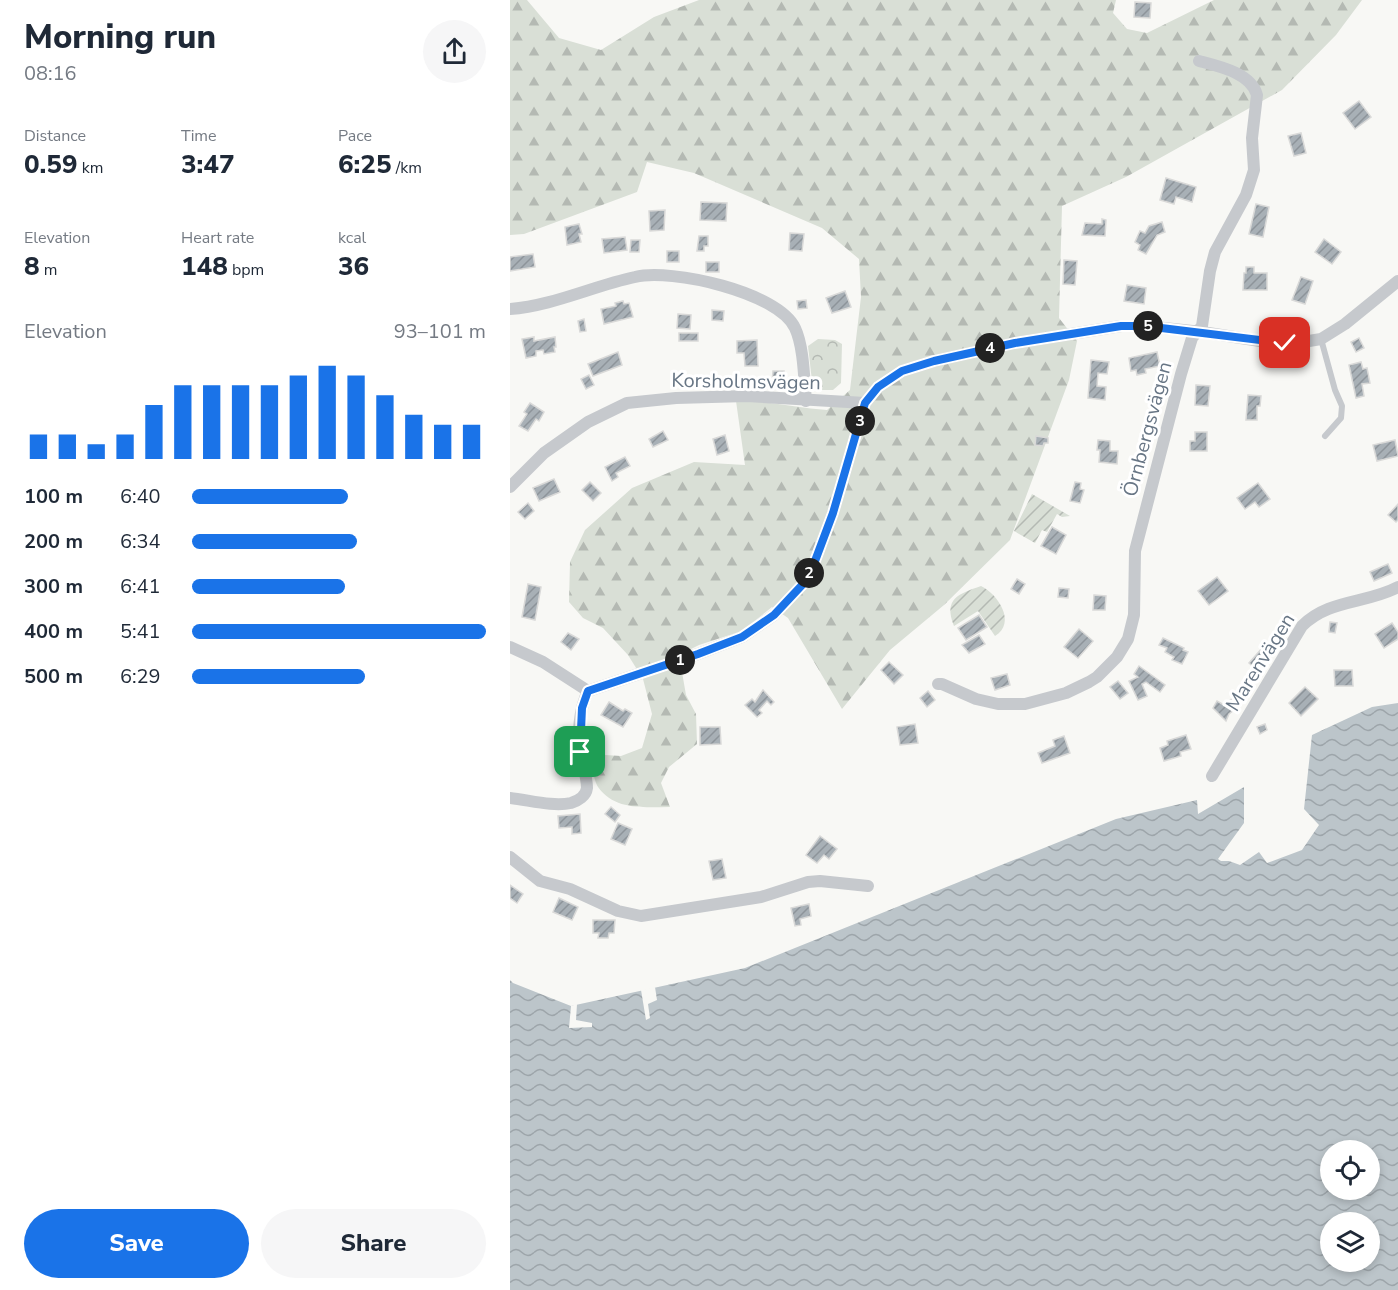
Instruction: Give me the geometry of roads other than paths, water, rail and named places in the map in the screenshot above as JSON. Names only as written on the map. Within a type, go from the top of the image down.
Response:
[{"type":"street","name":"Örnbergsvägen","points":[[938,684],[976,699],[998,704],[1025,704],[1079,688],[1097,676],[1117,657],[1128,639],[1132,627],[1135,551],[1181,374],[1192,338],[1202,326],[1215,252],[1246,195],[1254,170],[1252,138],[1256,89],[1249,82],[1222,67],[1199,62]]},
{"type":"street","points":[[510,309],[536,305],[637,276],[666,275],[695,279],[741,291],[757,297],[784,314],[796,330],[806,401]]},
{"type":"street","points":[[510,798],[560,804],[573,802],[583,797],[587,787],[580,752],[580,725],[584,700],[588,691],[742,637],[774,615],[804,583],[833,513],[865,403],[878,387],[902,371],[982,350],[1121,326],[1145,326],[1273,343],[1297,343],[1321,339],[1345,324],[1398,281]]},
{"type":"street","name":"Korsholmsvägen","points":[[510,488],[544,453],[588,422],[627,403],[675,398],[735,397],[865,403]]},
{"type":"street","name":"Marenvägen","points":[[1212,776],[1302,626],[1325,609],[1398,587]]},
{"type":"street","points":[[510,646],[543,662],[588,691]]},
{"type":"street","points":[[510,857],[540,881],[570,889],[618,911],[641,916],[761,897],[808,882],[868,886]]},
{"type":"lane","points":[[1321,339],[1335,390],[1342,406],[1341,418],[1325,436]]},
{"type":"water","points":[[1398,703],[1398,1290],[510,1290],[510,980],[571,1006],[745,968],[1116,819],[1197,800],[1198,814],[1244,787],[1244,823],[1218,859],[1240,865],[1259,852],[1267,863],[1302,850],[1319,825],[1304,809],[1312,735],[1372,707]]}]
